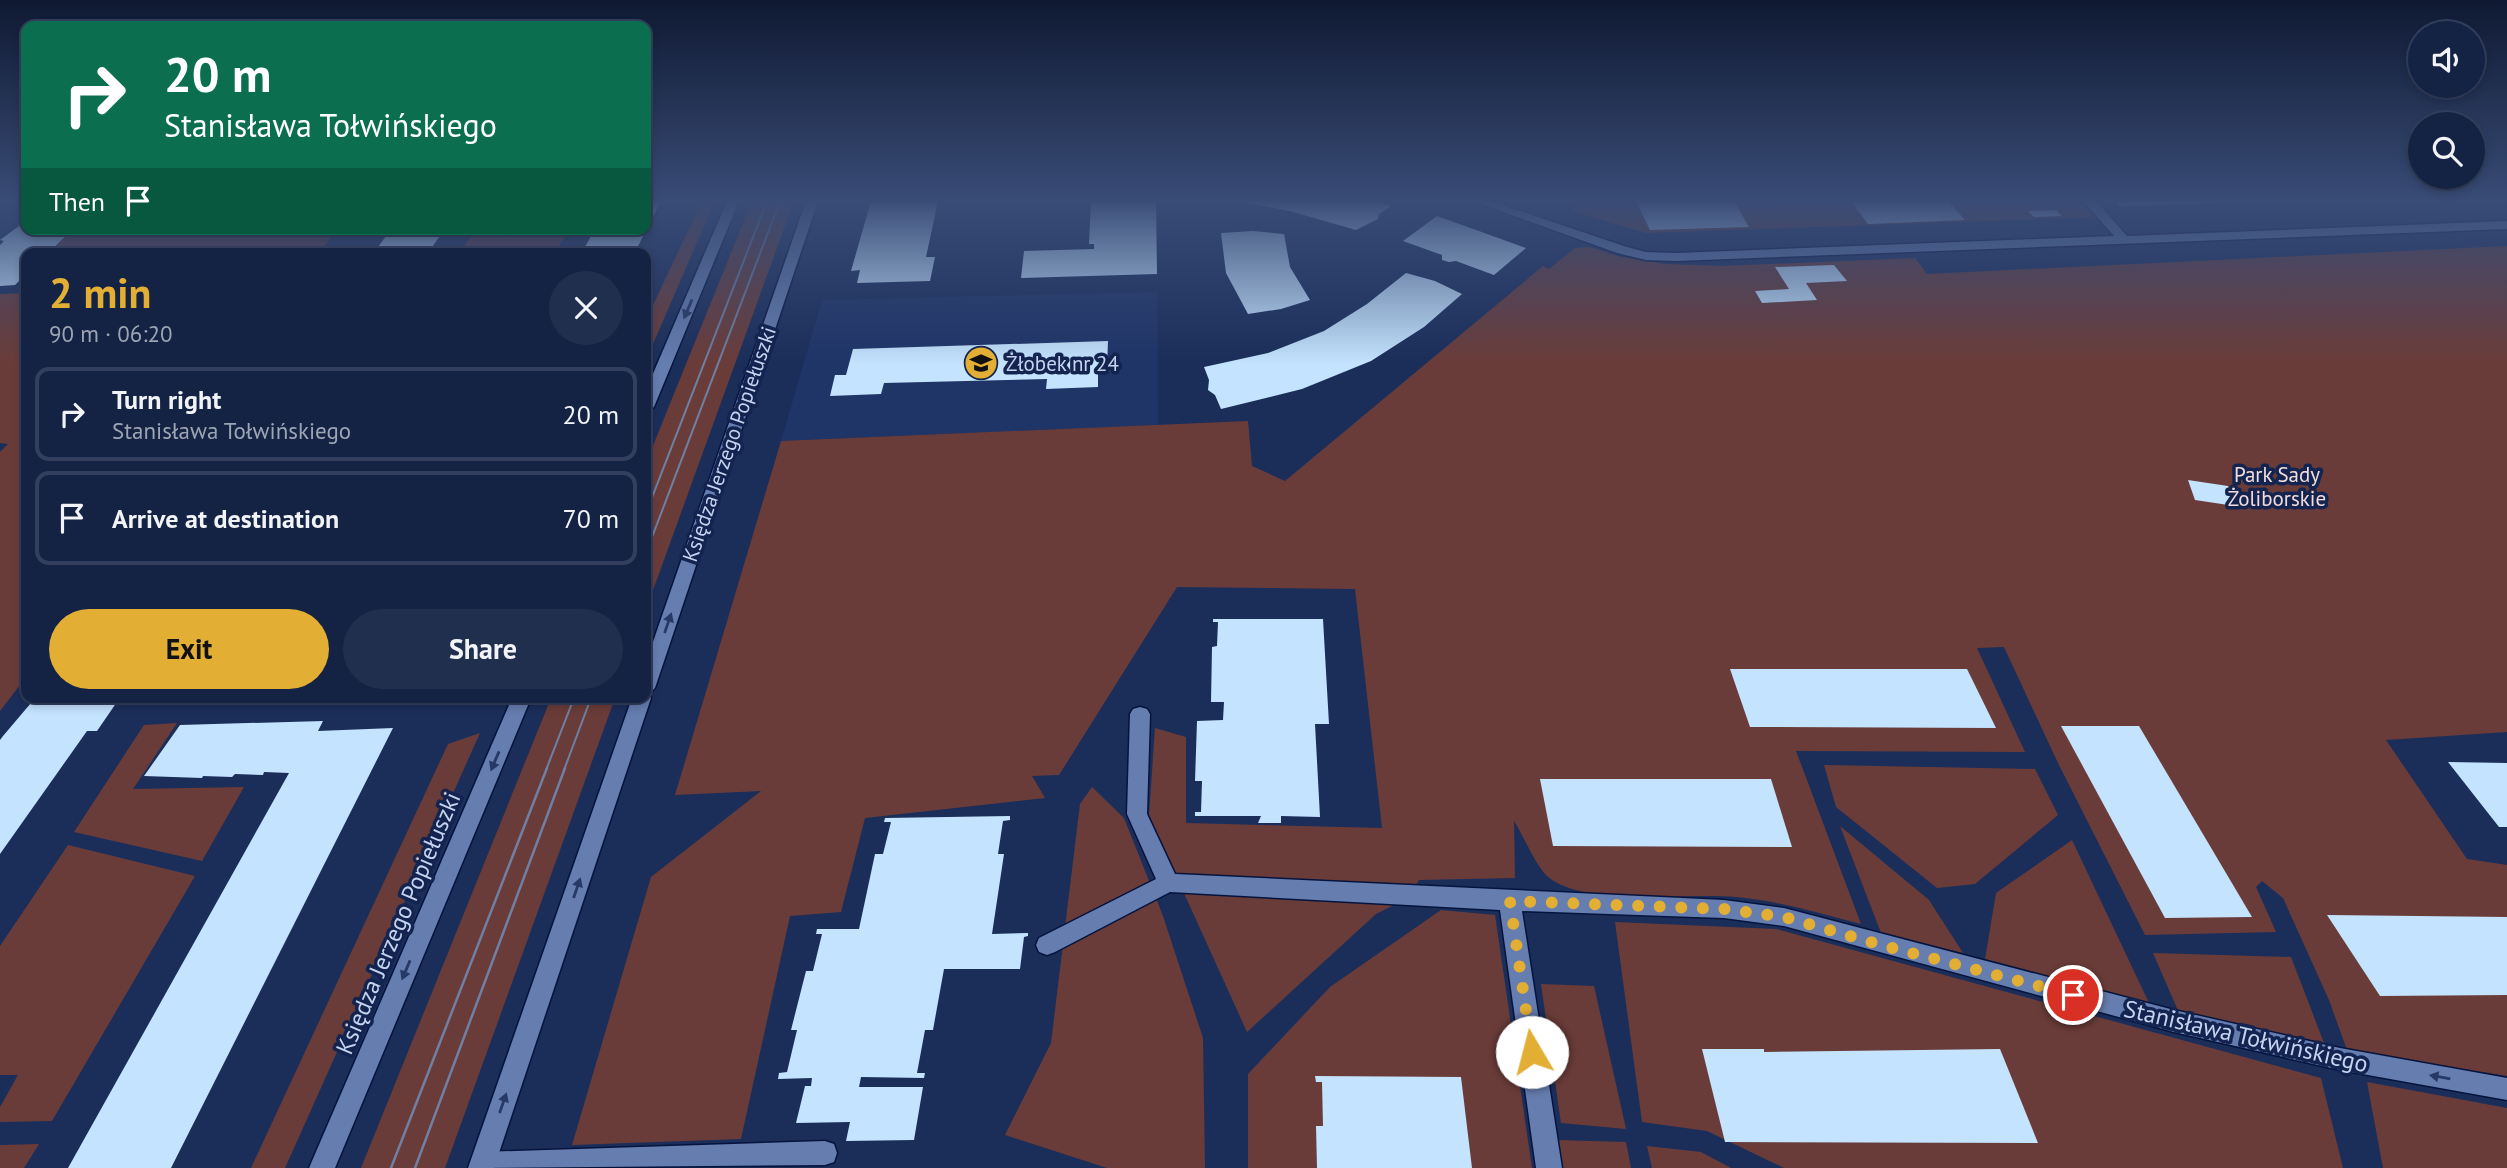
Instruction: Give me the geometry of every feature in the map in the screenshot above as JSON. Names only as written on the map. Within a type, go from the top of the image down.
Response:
[{"type":"street","points":[[651,395],[710,256]]},
{"type":"street","name":"Księdza Jerzego Popiełuszki","points":[[651,673],[793,256]]},
{"type":"street","points":[[1644,256],[1718,256]]},
{"type":"street","name":"Księdza Jerzego Popiełuszki","points":[[322,1168],[520,703]]},
{"type":"street","points":[[640,703],[482,1166],[825,1153]]},
{"type":"street","points":[[1047,945],[1168,883],[1137,814],[1140,714]]},
{"type":"street","name":"Stanisława Tołwińskiego","points":[[1168,883],[1586,905],[1724,909],[1784,917],[2174,1021],[2340,1059],[2507,1088]]},
{"type":"street","points":[[1510,901],[1549,1168]]},
{"type":"shaded area","name":"Żłobek nr 24","points":[[1157,292],[1158,425],[781,441],[822,300]]},
{"type":"green space","points":[[676,256],[691,256],[651,348],[651,309]]},
{"type":"green space","points":[[730,256],[774,256],[651,596],[651,451]]},
{"type":"green space","name":"Park Sady Żoliborskie","points":[[1566,256],[1616,256],[1665,264],[1722,266],[1915,258],[1927,274],[2310,256],[2507,256],[2507,732],[2386,740],[2467,859],[2507,865],[2507,1076],[2347,1050],[2329,1000],[2283,898],[2262,881],[2256,887],[2276,932],[2145,935],[2058,763],[2004,647],[1977,648],[2025,752],[1796,751],[1861,924],[1752,899],[1716,896],[1637,897],[1585,892],[1564,886],[1543,871],[1514,821],[1515,878],[1419,880],[1408,898],[1376,914],[1247,1032],[1149,816],[1155,728],[1186,737],[1186,823],[1382,828],[1355,589],[1177,587],[1059,775],[1032,776],[1045,798],[865,818],[841,912],[790,916],[741,1139],[572,1145],[651,877],[761,791],[675,795],[781,441],[1248,421],[1252,466],[1285,481],[1543,266],[1549,269]]},
{"type":"green space","points":[[21,293],[21,685],[0,711],[0,452],[8,444],[0,443],[0,294]]},
{"type":"green space","points":[[549,703],[613,703],[445,1168],[361,1168]]},
{"type":"green space","points":[[177,723],[133,789],[244,787],[202,861],[74,832],[144,725]]},
{"type":"green space","points":[[480,733],[285,1168],[251,1168],[448,744]]},
{"type":"green space","points":[[1824,765],[2035,769],[2058,815],[1975,884],[1937,888],[1836,807]]},
{"type":"green space","points":[[1092,787],[1124,818],[1163,916],[1203,1038],[1205,1168],[1107,1168],[1005,1135],[1051,1043],[1080,804]]},
{"type":"green space","points":[[1840,826],[1929,900],[1963,953],[1881,933]]},
{"type":"green space","points":[[2072,840],[2149,1003],[1985,959],[1996,893]]},
{"type":"green space","points":[[68,845],[195,876],[52,1121],[0,1122],[0,1107],[18,1075],[0,1075],[0,946]]},
{"type":"green space","points":[[1441,910],[1495,915],[1532,1168],[1248,1168],[1248,1074],[1330,987]]},
{"type":"green space","points":[[1615,922],[1776,929],[2321,1078],[2343,1168],[1784,1168],[1707,1131],[1642,1122]]},
{"type":"green space","points":[[2153,953],[2291,957],[2324,1043],[2180,1015]]},
{"type":"green space","points":[[1541,984],[1594,986],[1626,1129],[1561,1123]]},
{"type":"green space","points":[[2367,1082],[2507,1108],[2507,1168],[2383,1168]]},
{"type":"green space","points":[[1557,1140],[1626,1142],[1631,1168],[1561,1168]]},
{"type":"green space","points":[[39,1144],[24,1168],[0,1168],[0,1145]]},
{"type":"green space","points":[[1647,1146],[1701,1152],[1731,1168],[1652,1168]]},
{"type":"building","points":[[0,256],[21,256],[21,279],[15,285],[0,286]]},
{"type":"building","points":[[855,256],[935,257],[930,281],[857,283],[860,270],[851,271]]},
{"type":"building","points":[[1023,256],[1157,256],[1157,274],[1021,278]]},
{"type":"building","points":[[1224,256],[1288,256],[1290,267],[1310,300],[1281,309],[1248,314],[1226,273]]},
{"type":"building","points":[[1442,256],[1517,256],[1494,275],[1456,261],[1442,260]]},
{"type":"building","points":[[1834,265],[1847,281],[1806,283],[1817,300],[1762,303],[1755,291],[1789,289],[1775,267]]},
{"type":"building","points":[[1406,273],[1435,281],[1462,294],[1424,327],[1371,361],[1302,389],[1221,409],[1215,395],[1208,390],[1209,380],[1204,367],[1268,353],[1324,331],[1367,304]]},
{"type":"building","points":[[1108,341],[1107,367],[1098,367],[1098,387],[1046,389],[1047,379],[884,383],[881,394],[830,396],[835,375],[846,375],[853,349]]},
{"type":"building","points":[[2188,480],[2228,486],[2235,506],[2195,500]]},
{"type":"building","points":[[1213,619],[1323,619],[1329,724],[1315,724],[1320,817],[1281,816],[1281,823],[1258,823],[1261,816],[1195,816],[1195,812],[1201,812],[1202,781],[1195,781],[1197,721],[1223,720],[1224,702],[1211,702],[1212,647],[1217,646],[1218,622],[1213,622]]},
{"type":"building","points":[[1730,669],[1967,669],[1996,728],[1750,727]]},
{"type":"building","points":[[31,703],[116,703],[97,731],[87,731],[0,854],[0,740]]},
{"type":"building","points":[[323,721],[318,731],[393,728],[171,1168],[68,1168],[289,773],[264,772],[263,775],[235,774],[232,777],[202,778],[144,776],[180,725]]},
{"type":"building","points":[[2061,726],[2139,726],[2252,917],[2165,918]]},
{"type":"building","points":[[2448,762],[2507,763],[2507,827],[2499,827]]},
{"type":"building","points":[[1540,779],[1771,779],[1792,847],[1553,846]]},
{"type":"building","points":[[1010,816],[1010,820],[1003,821],[998,854],[1004,854],[992,934],[1028,933],[1028,936],[1024,937],[1020,969],[944,969],[933,1030],[925,1030],[917,1073],[925,1073],[924,1078],[861,1077],[859,1087],[923,1087],[914,1140],[846,1141],[850,1122],[796,1123],[805,1086],[811,1086],[812,1078],[778,1079],[779,1073],[787,1072],[797,1030],[791,1030],[806,971],[813,971],[822,934],[816,934],[817,929],[859,929],[875,854],[883,854],[891,822],[884,822],[885,818]]},
{"type":"building","points":[[2327,915],[2507,917],[2507,995],[2380,996]]},
{"type":"building","points":[[1702,1049],[1764,1049],[1764,1052],[2000,1049],[2038,1143],[1725,1142]]},
{"type":"building","points":[[1315,1076],[1461,1077],[1472,1168],[1317,1168],[1316,1126],[1323,1126],[1322,1082],[1316,1082]]},
{"type":"tram line","points":[[651,500],[746,256]]},
{"type":"tram line","points":[[651,540],[759,256]]},
{"type":"tram line","points":[[546,770],[572,703]]},
{"type":"tram line","points":[[564,770],[589,703]]},
{"type":"tram line","points":[[391,1168],[547,768]]},
{"type":"tram line","points":[[415,1168],[565,768]]},
{"type":"place","name":"Żłobek nr 24","points":[[981,363]]},
{"type":"route","points":[[1532,1052],[1510,901],[1724,909],[1784,917],[2073,995]]}]
